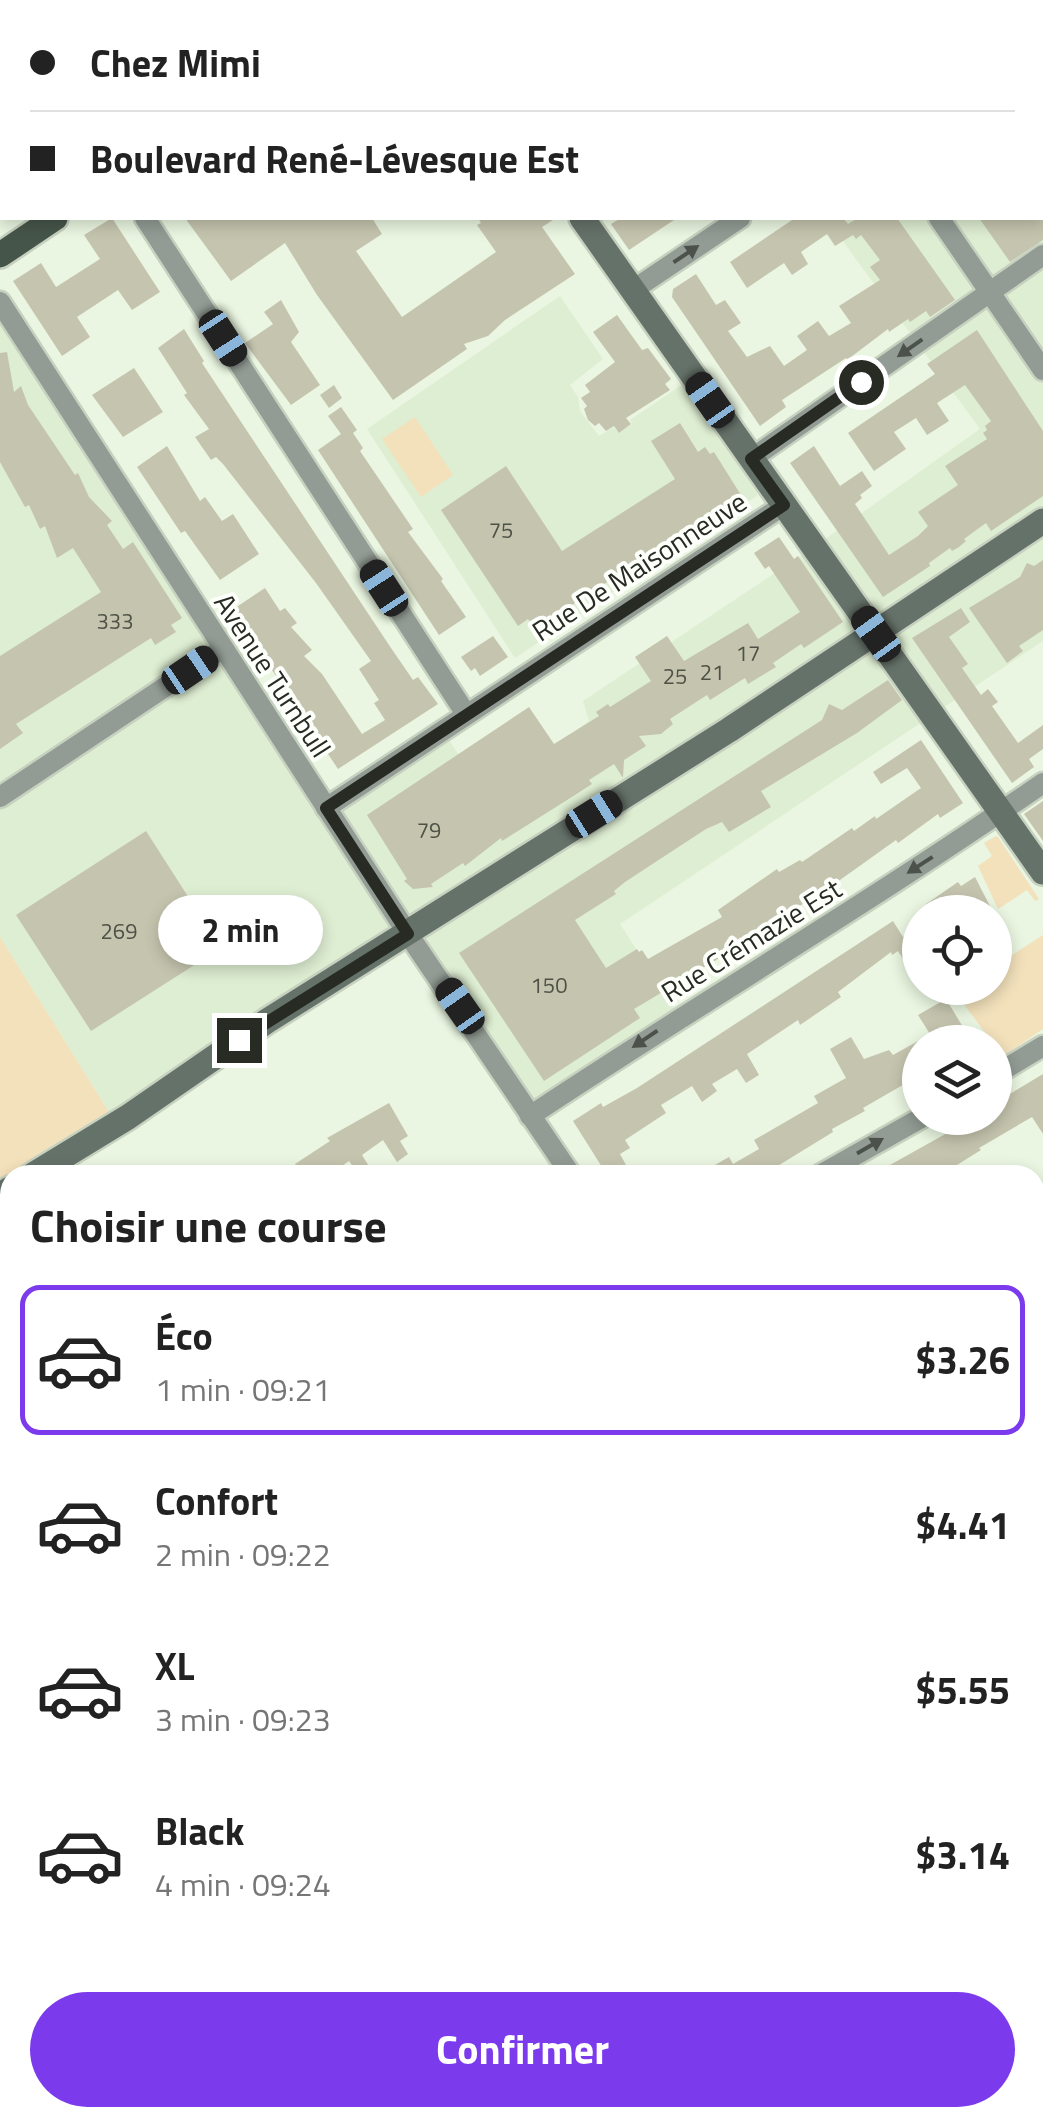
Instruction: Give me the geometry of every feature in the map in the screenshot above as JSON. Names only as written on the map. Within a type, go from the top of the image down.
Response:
[{"type":"main road","points":[[0,255],[52,220]]},
{"type":"main road","points":[[583,220],[1043,872]]},
{"type":"main road","points":[[49,1165],[128,1117],[267,1021],[876,634],[1043,522]]},
{"type":"street","points":[[146,220],[466,714]]},
{"type":"street","points":[[633,290],[737,220]]},
{"type":"street","points":[[940,220],[1043,370]]},
{"type":"street","points":[[751,459],[1043,255]]},
{"type":"street","name":"Avenue Turnbull","points":[[0,302],[408,934],[498,1061],[565,1165]]},
{"type":"street","name":"Rue De Maisonneuve","points":[[326,808],[784,505]]},
{"type":"street","points":[[0,797],[222,649]]},
{"type":"street","name":"Rue Crémazie Est","points":[[530,1116],[1043,783]]},
{"type":"street","points":[[1012,1065],[1043,1046]]},
{"type":"street","points":[[838,1165],[902,1129]]},
{"type":"shaded area","points":[[827,220],[1043,220],[1043,641],[620,924],[680,1016],[530,1116],[408,934],[117,1125],[0,937],[0,294],[326,807],[442,730],[487,796],[589,721],[583,701],[814,547],[980,429]]},
{"type":"shaded area","points":[[560,296],[603,359],[570,385],[578,397],[580,411],[599,436],[614,427],[619,433],[632,424],[630,420],[683,384],[758,495],[515,658],[367,429]]},
{"type":"shaded area","points":[[415,417],[453,475],[421,497],[382,439]]},
{"type":"shaded area","points":[[998,837],[1039,899],[1035,901],[1027,890],[1012,900],[1012,895],[991,895],[978,866],[992,856],[984,843]]},
{"type":"shaded area","points":[[1043,935],[1043,1029],[1012,1050],[1012,1025],[979,1025],[965,1005],[1012,1005],[1012,955]]},
{"type":"shaded area","points":[[0,937],[117,1125],[50,1165],[0,1165]]},
{"type":"building","points":[[113,220],[160,292],[132,310],[118,290],[77,317],[90,337],[62,356],[13,281],[41,263],[56,287],[100,259],[84,235]]},
{"type":"building","points":[[186,220],[373,220],[382,234],[356,251],[402,317],[496,252],[477,225],[479,220],[553,220],[542,227],[575,274],[505,320],[488,336],[464,344],[467,349],[393,400],[317,295],[285,243],[231,281]]},
{"type":"building","points":[[618,220],[674,220],[629,250],[611,224]]},
{"type":"building","points":[[792,220],[845,220],[848,224],[855,220],[898,220],[955,300],[930,317],[926,311],[889,332],[888,329],[782,400],[786,407],[760,426],[672,297],[673,289],[696,274],[716,305],[725,300],[741,323],[728,331],[747,357],[770,346],[784,366],[807,350],[797,336],[818,321],[829,336],[851,323],[839,306],[880,280],[870,267],[880,260],[861,235],[856,239],[853,235],[835,246],[827,234],[801,252],[808,264],[792,275],[784,263],[747,288],[730,262]]},
{"type":"building","points":[[980,220],[1043,220],[1043,240],[1010,262]]},
{"type":"building","points":[[281,300],[299,332],[291,342],[320,385],[291,405],[245,343],[273,324],[264,312]]},
{"type":"building","points":[[617,315],[642,350],[648,348],[671,379],[665,384],[670,390],[626,418],[631,424],[619,433],[614,426],[606,431],[599,423],[595,426],[588,420],[584,409],[587,406],[581,398],[590,392],[585,385],[615,362],[593,332]]},
{"type":"building","points":[[184,329],[202,363],[391,648],[413,680],[418,677],[438,704],[338,769],[232,610],[265,588],[280,611],[285,608],[297,623],[291,627],[312,650],[304,656],[322,674],[362,734],[385,720],[374,703],[379,700],[359,669],[371,661],[223,464],[216,457],[211,460],[195,437],[209,429],[184,395],[187,393],[158,348]]},
{"type":"building","points":[[977,330],[1043,431],[1043,496],[991,531],[986,523],[959,547],[952,551],[950,548],[883,597],[790,463],[814,446],[840,486],[862,471],[872,486],[855,504],[889,555],[918,536],[928,526],[918,512],[958,485],[945,466],[987,439],[983,433],[991,421],[965,385],[937,403],[949,421],[927,435],[916,418],[894,432],[906,449],[874,471],[848,433],[935,374],[927,364]]},
{"type":"building","points":[[7,352],[14,392],[21,386],[28,405],[75,475],[78,473],[89,497],[112,521],[107,525],[123,549],[133,542],[182,618],[171,625],[176,632],[155,645],[151,638],[16,724],[23,733],[0,749],[0,656],[101,592],[73,548],[57,558],[45,526],[40,529],[0,462],[0,353]]},
{"type":"building","points":[[134,368],[163,412],[123,437],[92,395]]},
{"type":"building","points":[[334,385],[342,398],[329,408],[320,395]]},
{"type":"building","points":[[341,407],[357,430],[353,433],[363,448],[360,451],[413,529],[408,532],[466,617],[439,635],[318,450],[341,434],[328,416]]},
{"type":"building","points":[[680,423],[698,452],[705,447],[710,454],[714,452],[741,495],[535,629],[528,619],[518,626],[441,510],[506,466],[562,551],[675,479],[651,441]]},
{"type":"building","points":[[167,446],[200,501],[205,497],[222,521],[233,514],[259,554],[220,580],[185,531],[181,533],[137,467]]},
{"type":"building","points":[[779,537],[794,559],[798,556],[843,622],[804,648],[801,644],[773,663],[776,667],[748,684],[745,678],[710,700],[707,695],[670,719],[673,724],[661,734],[639,736],[646,746],[624,760],[623,778],[614,764],[589,780],[592,784],[502,841],[501,838],[465,866],[463,863],[431,884],[433,887],[413,889],[404,881],[407,879],[367,815],[529,707],[554,744],[599,716],[596,712],[608,704],[610,707],[651,681],[635,657],[667,636],[684,661],[748,623],[758,639],[800,612],[769,566],[765,569],[754,553]]},
{"type":"building","points":[[1043,560],[1043,630],[1019,646],[1023,651],[1007,663],[969,608],[1020,577],[1027,563],[1034,566]]},
{"type":"building","points":[[961,608],[970,622],[949,637],[968,664],[962,668],[981,695],[988,689],[998,702],[992,706],[1018,743],[1043,725],[1043,749],[1029,759],[1034,767],[1012,783],[912,638]]},
{"type":"building","points":[[493,636],[508,657],[480,676],[461,657]]},
{"type":"building","points":[[888,680],[902,700],[857,733],[761,791],[771,807],[729,832],[722,822],[706,829],[575,920],[606,968],[637,949],[648,959],[722,917],[718,910],[777,869],[779,872],[802,862],[921,788],[907,768],[881,784],[873,772],[921,740],[963,803],[940,818],[938,814],[898,843],[896,840],[778,919],[776,926],[769,923],[738,947],[634,1009],[640,1018],[544,1081],[459,953],[822,720],[829,704],[842,710]]},
{"type":"building","points":[[1043,801],[1043,841],[1024,814]]},
{"type":"building","points":[[146,831],[221,948],[91,1031],[16,915]]},
{"type":"building","points":[[975,877],[984,895],[939,895],[958,882],[961,886]]},
{"type":"building","points":[[893,921],[902,935],[902,957],[898,951],[892,955],[891,952],[838,992],[841,997],[747,1054],[759,1075],[746,1083],[737,1069],[712,1084],[717,1091],[702,1102],[692,1086],[661,1105],[666,1113],[625,1140],[630,1148],[620,1154],[626,1165],[601,1165],[573,1121],[601,1103],[603,1107]]},
{"type":"building","points":[[936,1005],[950,1005],[962,1025],[924,1025],[918,1015]]},
{"type":"building","points":[[851,1037],[864,1059],[902,1050],[902,1085],[779,1165],[715,1165],[729,1157],[733,1164],[759,1149],[754,1140],[818,1103],[814,1096],[846,1078],[830,1049]]},
{"type":"building","points":[[1043,1074],[1043,1134],[1032,1117],[1012,1129],[1012,1093]]},
{"type":"building","points":[[389,1103],[408,1136],[400,1141],[408,1154],[397,1162],[383,1140],[362,1155],[368,1165],[352,1165],[349,1161],[343,1165],[296,1165],[330,1141],[327,1138]]},
{"type":"building","points":[[944,1135],[1001,1135],[957,1165],[890,1165]]},
{"type":"route","points":[[239,1040],[408,934],[326,808],[784,505],[751,459],[861,382]]}]
